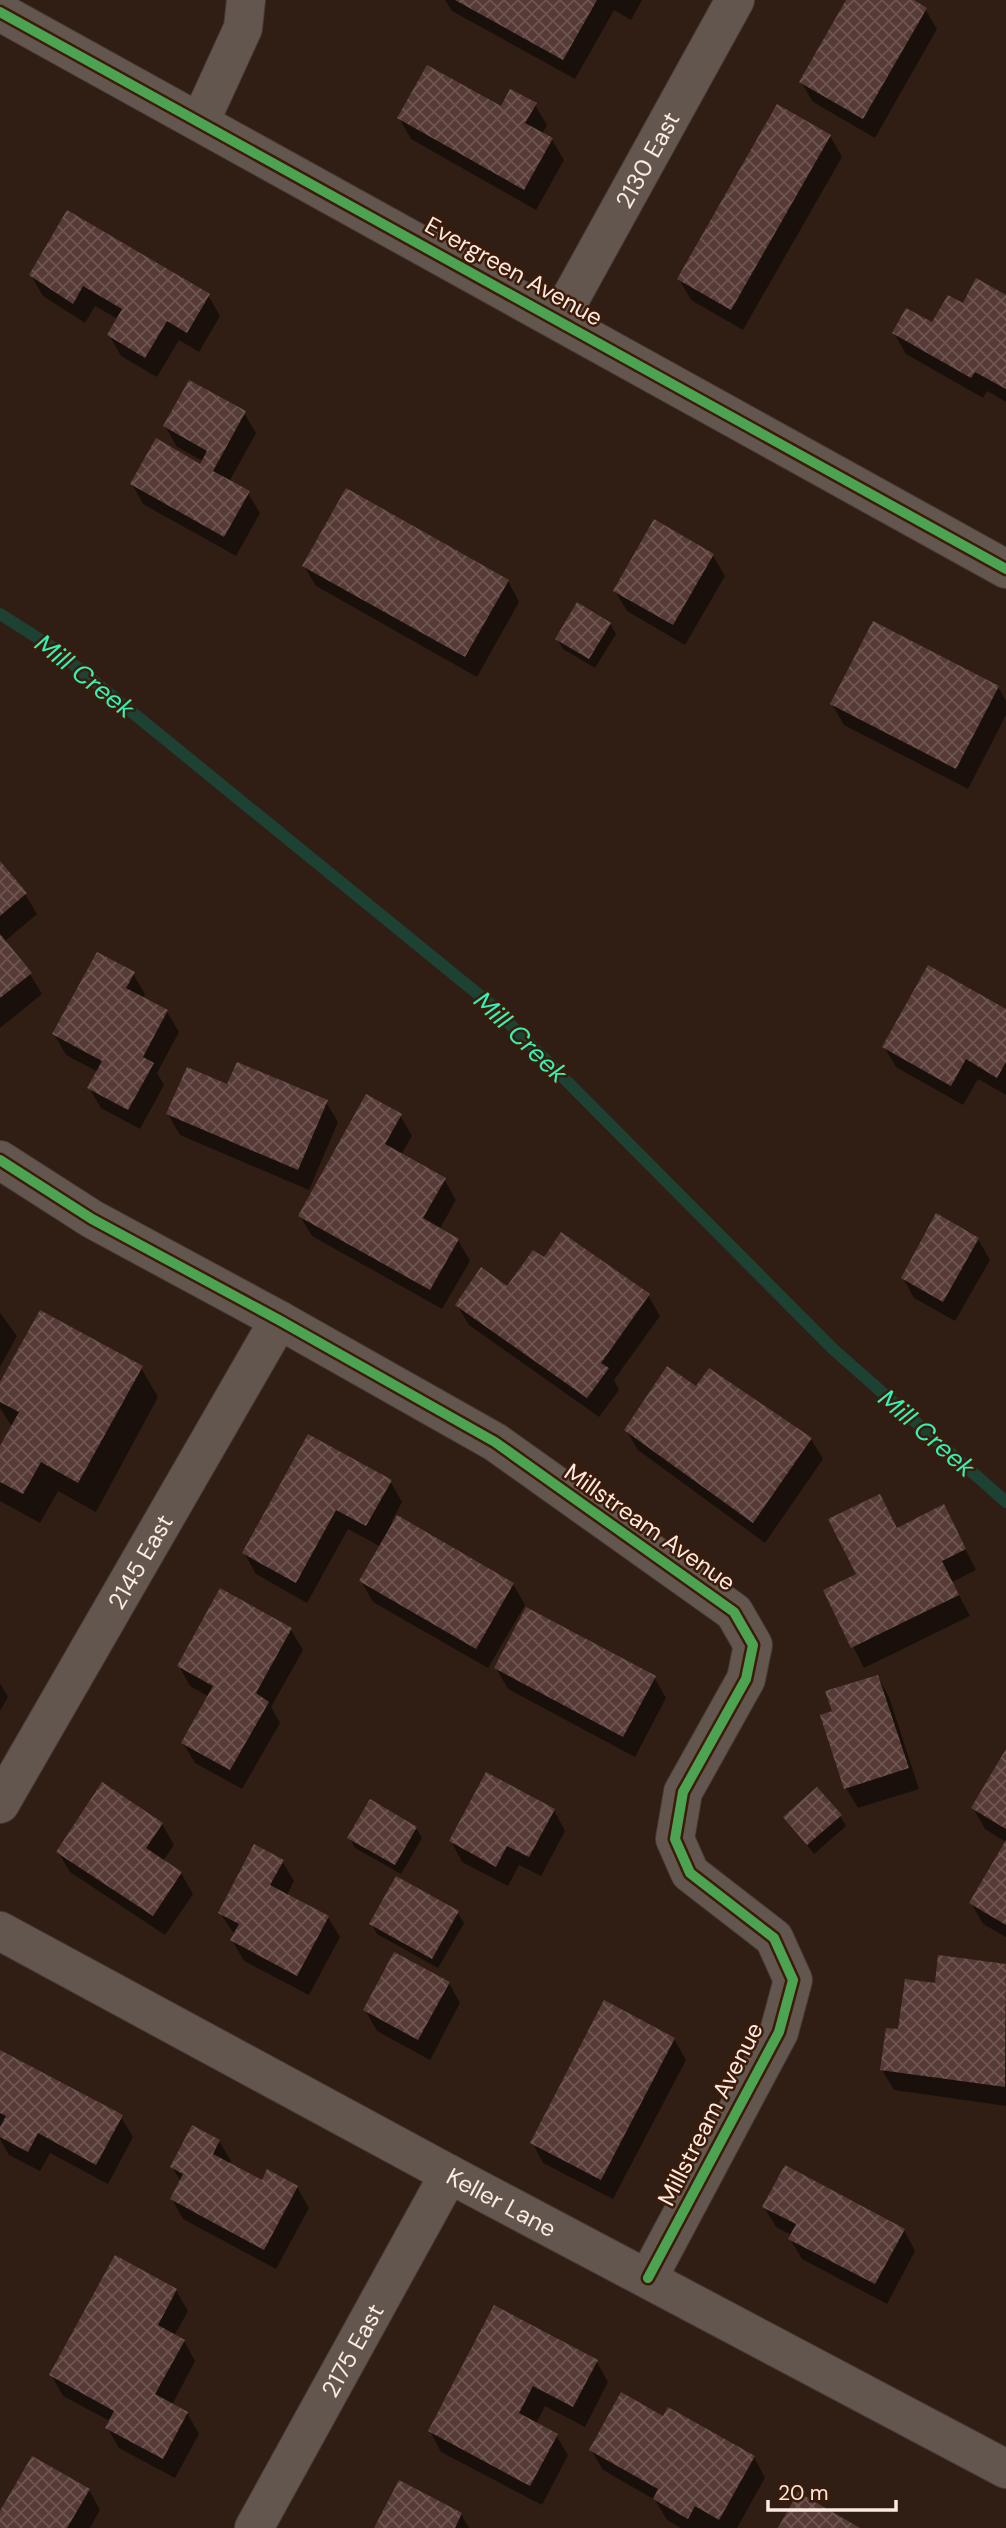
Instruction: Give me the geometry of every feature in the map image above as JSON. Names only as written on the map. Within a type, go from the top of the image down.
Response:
[{"type":"street","points":[[200,122],[243,28],[246,0]]},
{"type":"street","name":"2130 East","points":[[559,319],[735,0]]},
{"type":"street","name":"Evergreen Avenue","points":[[0,12],[559,319],[1006,569]]},
{"type":"street","name":"Millstream Avenue","points":[[0,1160],[92,1219],[279,1320],[495,1442],[734,1612],[753,1644],[746,1679],[683,1792],[675,1839],[690,1873],[774,1938],[793,1980],[779,2032],[648,2278]]},
{"type":"street","name":"2145 East","points":[[0,1804],[279,1320]]},
{"type":"street","name":"Keller Lane","points":[[0,1931],[449,2174],[1006,2469]]},
{"type":"street","name":"2175 East","points":[[254,2528],[449,2174]]},
{"type":"building","points":[[455,0],[597,0],[563,60]]},
{"type":"building","points":[[846,0],[914,0],[927,8],[863,119],[799,82]]},
{"type":"building","points":[[427,65],[501,106],[510,89],[537,103],[525,123],[553,138],[524,190],[397,118]]},
{"type":"building","points":[[777,104],[831,135],[731,310],[677,279]]},
{"type":"building","points":[[67,210],[210,294],[187,333],[167,321],[145,358],[107,335],[122,309],[83,286],[73,304],[29,275]]},
{"type":"building","points":[[976,278],[1006,295],[1006,389],[975,372],[971,378],[892,333],[906,308],[932,322],[948,295],[963,303]]},
{"type":"building","points":[[189,380],[246,411],[213,471],[250,491],[224,537],[130,484],[156,438],[200,464],[207,451],[163,426]]},
{"type":"building","points":[[346,488],[509,580],[465,657],[302,566]]},
{"type":"building","points":[[654,519],[714,554],[673,625],[613,591]]},
{"type":"building","points":[[577,602],[611,623],[589,659],[555,639]]},
{"type":"building","points":[[873,621],[999,686],[956,769],[830,704]]},
{"type":"building","points":[[0,861],[27,893],[0,916]]},
{"type":"building","points":[[0,934],[32,973],[0,998]]},
{"type":"building","points":[[97,952],[135,972],[126,988],[168,1010],[143,1057],[154,1063],[128,1110],[87,1088],[102,1061],[52,1034]]},
{"type":"building","points":[[928,965],[1006,1009],[1006,1062],[997,1078],[966,1059],[951,1086],[882,1047]]},
{"type":"building","points":[[237,1062],[328,1100],[298,1170],[166,1114],[187,1067],[227,1084]]},
{"type":"building","points":[[366,1094],[402,1114],[385,1144],[446,1178],[423,1218],[459,1239],[430,1290],[298,1216]]},
{"type":"building","points":[[936,1213],[979,1238],[943,1302],[901,1278]]},
{"type":"building","points":[[561,1232],[650,1294],[601,1363],[609,1368],[587,1398],[455,1305],[481,1267],[507,1286],[533,1250],[544,1257]]},
{"type":"building","points":[[40,1310],[143,1366],[78,1483],[41,1462],[23,1494],[0,1482],[0,1446],[19,1412],[0,1402],[0,1382]]},
{"type":"building","points":[[667,1366],[696,1386],[709,1368],[812,1438],[753,1523],[624,1430]]},
{"type":"building","points":[[308,1434],[392,1480],[366,1526],[336,1510],[296,1583],[242,1553]]},
{"type":"building","points":[[880,1494],[897,1528],[944,1504],[966,1549],[942,1561],[959,1595],[851,1648],[823,1590],[856,1574],[828,1519]]},
{"type":"building","points":[[397,1515],[514,1583],[476,1649],[359,1581]]},
{"type":"building","points":[[220,1588],[292,1628],[256,1693],[269,1702],[230,1770],[181,1743],[213,1686],[177,1666]]},
{"type":"building","points":[[526,1607],[656,1676],[623,1737],[494,1668]]},
{"type":"building","points":[[878,1675],[909,1768],[844,1789],[820,1715],[832,1711],[825,1691]]},
{"type":"building","points":[[1006,1749],[1006,1829],[971,1808]]},
{"type":"building","points":[[486,1772],[555,1809],[529,1857],[507,1846],[496,1867],[449,1841]]},
{"type":"building","points":[[102,1782],[163,1823],[146,1848],[182,1872],[153,1916],[56,1852]]},
{"type":"building","points":[[817,1787],[842,1815],[807,1845],[783,1817]]},
{"type":"building","points":[[370,1799],[417,1827],[395,1865],[347,1838]]},
{"type":"building","points":[[1006,1840],[1006,1925],[969,1903]]},
{"type":"building","points":[[254,1844],[284,1860],[270,1885],[329,1916],[297,1976],[230,1940],[239,1924],[218,1913]]},
{"type":"building","points":[[396,1876],[459,1911],[432,1959],[369,1924]]},
{"type":"building","points":[[394,1952],[450,1982],[418,2040],[363,2010]]},
{"type":"building","points":[[938,1955],[1006,1964],[1005,2087],[880,2070],[886,2028],[898,2029],[905,1979],[935,1983]]},
{"type":"building","points":[[604,2000],[675,2038],[601,2180],[530,2143]]},
{"type":"building","points":[[0,2050],[123,2115],[96,2165],[38,2133],[28,2152],[0,2137],[0,2127],[6,2116],[0,2113]]},
{"type":"building","points":[[192,2125],[220,2140],[213,2154],[262,2180],[267,2169],[298,2186],[264,2250],[170,2199],[183,2174],[170,2167]]},
{"type":"building","points":[[785,2165],[905,2229],[875,2284],[788,2239],[796,2224],[762,2207]]},
{"type":"building","points":[[115,2255],[177,2289],[158,2325],[185,2340],[155,2394],[188,2412],[163,2459],[105,2428],[114,2411],[49,2375]]},
{"type":"building","points":[[494,2305],[598,2360],[573,2407],[533,2386],[519,2413],[558,2434],[530,2486],[428,2431]]},
{"type":"building","points":[[621,2392],[663,2416],[668,2407],[755,2456],[719,2520],[695,2506],[688,2519],[653,2499],[658,2489],[589,2450]]},
{"type":"building","points":[[32,2456],[90,2489],[67,2528],[0,2528],[0,2511]]},
{"type":"building","points":[[399,2480],[462,2513],[455,2528],[374,2528]]},
{"type":"building","points":[[798,2492],[860,2528],[778,2528]]},
{"type":"waterway","name":"Mill Creek","points":[[0,614],[52,647],[489,1003],[833,1349],[1006,1502]]},
{"type":"cycle path","points":[[0,12],[1006,569]]},
{"type":"cycle path","points":[[0,1160],[92,1219],[279,1320],[495,1442],[734,1612],[753,1645],[746,1679],[683,1792],[675,1839],[690,1873],[774,1938],[793,1980],[779,2032],[648,2278]]}]
